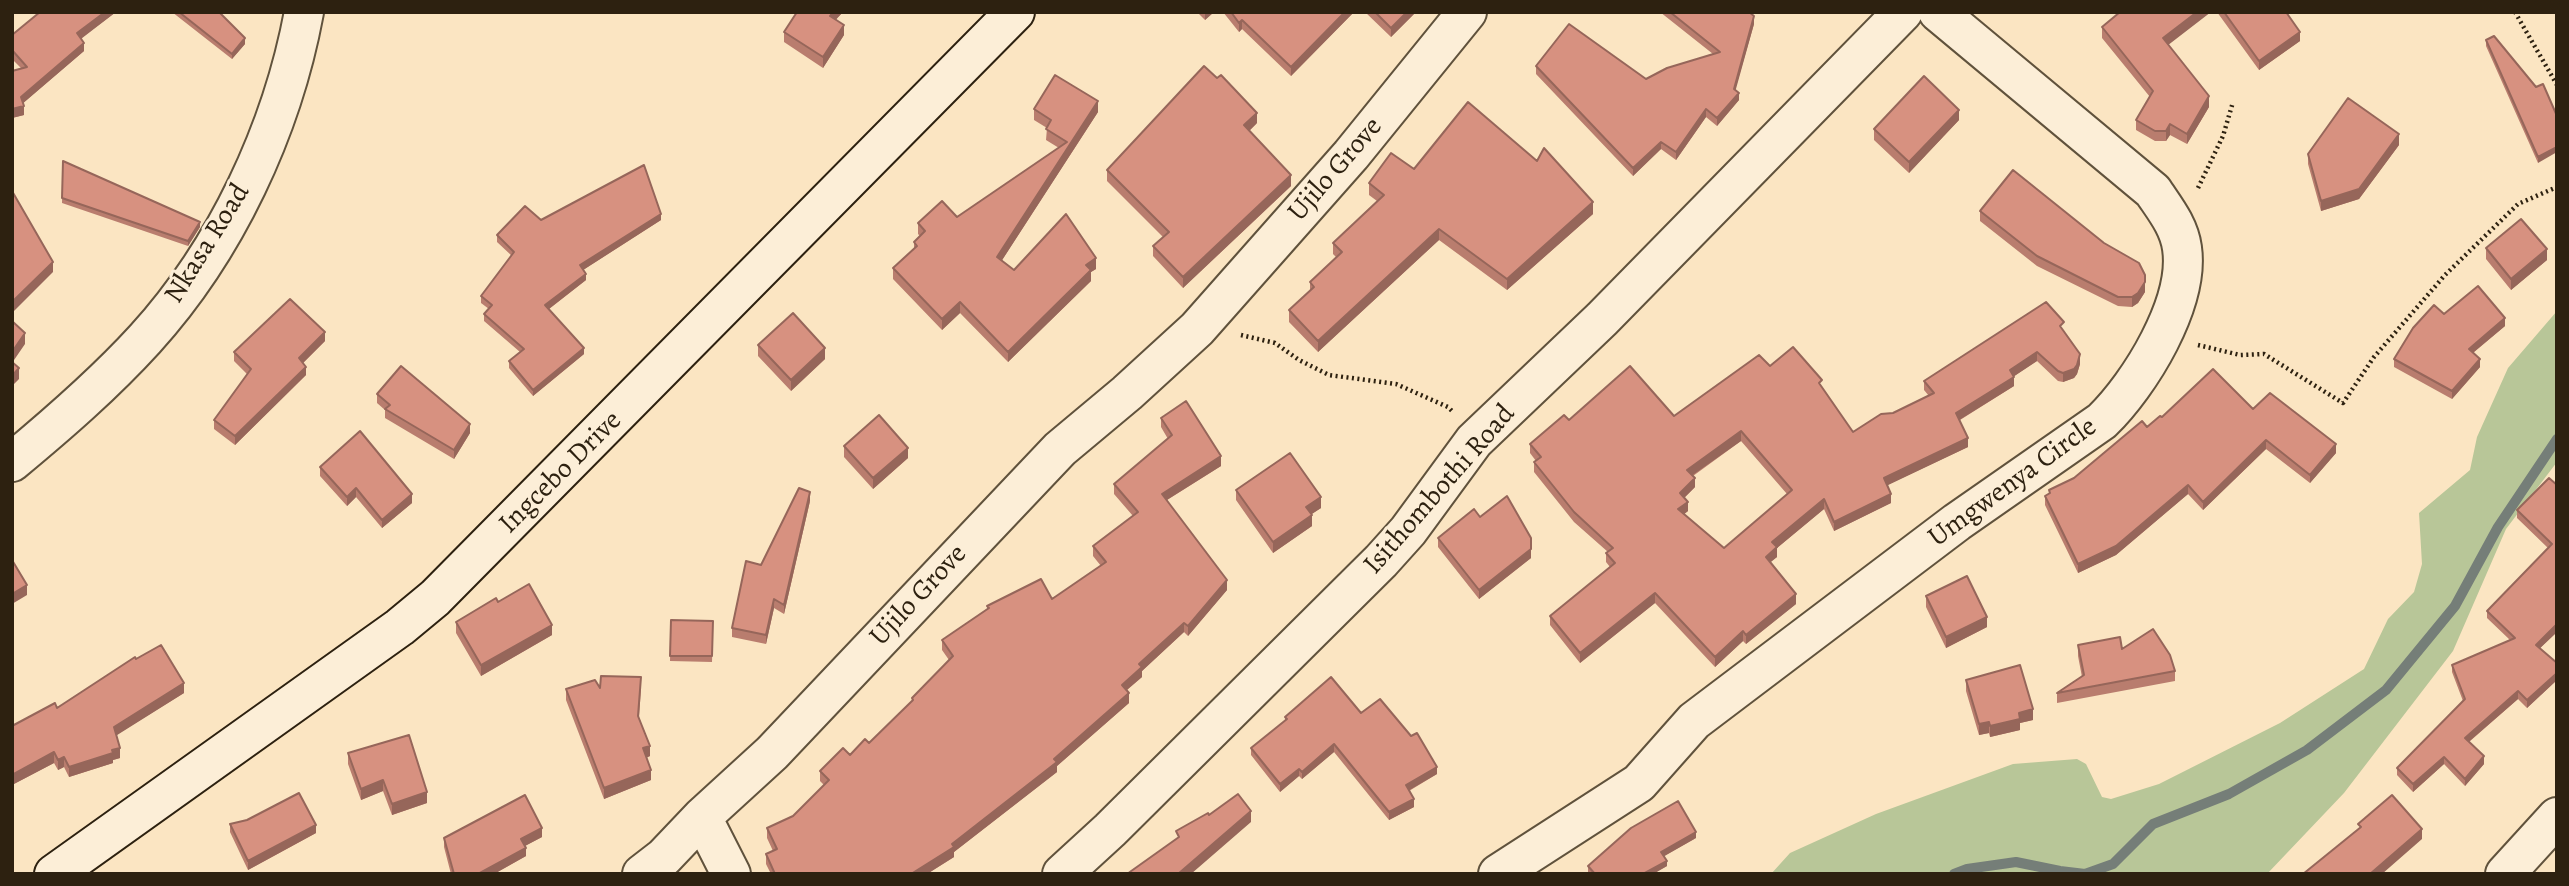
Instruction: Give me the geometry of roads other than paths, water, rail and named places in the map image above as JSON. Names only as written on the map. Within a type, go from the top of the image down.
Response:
[{"type":"street","name":"Nkasa Road","points":[[12,462],[79,406],[121,365],[147,337],[201,267],[234,208],[266,141],[287,83],[304,12]]},
{"type":"street","name":"Ingcebo Drive","points":[[54,874],[400,627],[435,598],[1015,12]]},
{"type":"street","name":"Ujilo Grove","points":[[642,874],[664,857],[702,817],[772,753],[1060,449],[1127,393],[1201,325],[1351,155],[1466,12]]},
{"type":"street","name":"Isithombothi Road","points":[[1062,874],[1110,830],[1381,561],[1408,531],[1474,441],[1602,319],[1903,12]]},
{"type":"street","name":"Umgwenya Circle","points":[[1498,874],[1639,783],[1694,721],[1956,522],[2102,421],[2122,402],[2152,356],[2169,317],[2182,276],[2182,248],[2178,232],[2153,191],[1938,12]]},
{"type":"street","points":[[702,817],[731,874]]},
{"type":"street","points":[[2505,874],[2557,817]]},
{"type":"waterway","points":[[1954,874],[1967,869],[2016,862],[2085,874],[2113,864],[2153,824],[2229,794],[2307,750],[2386,690],[2455,606],[2498,527],[2557,439]]}]
